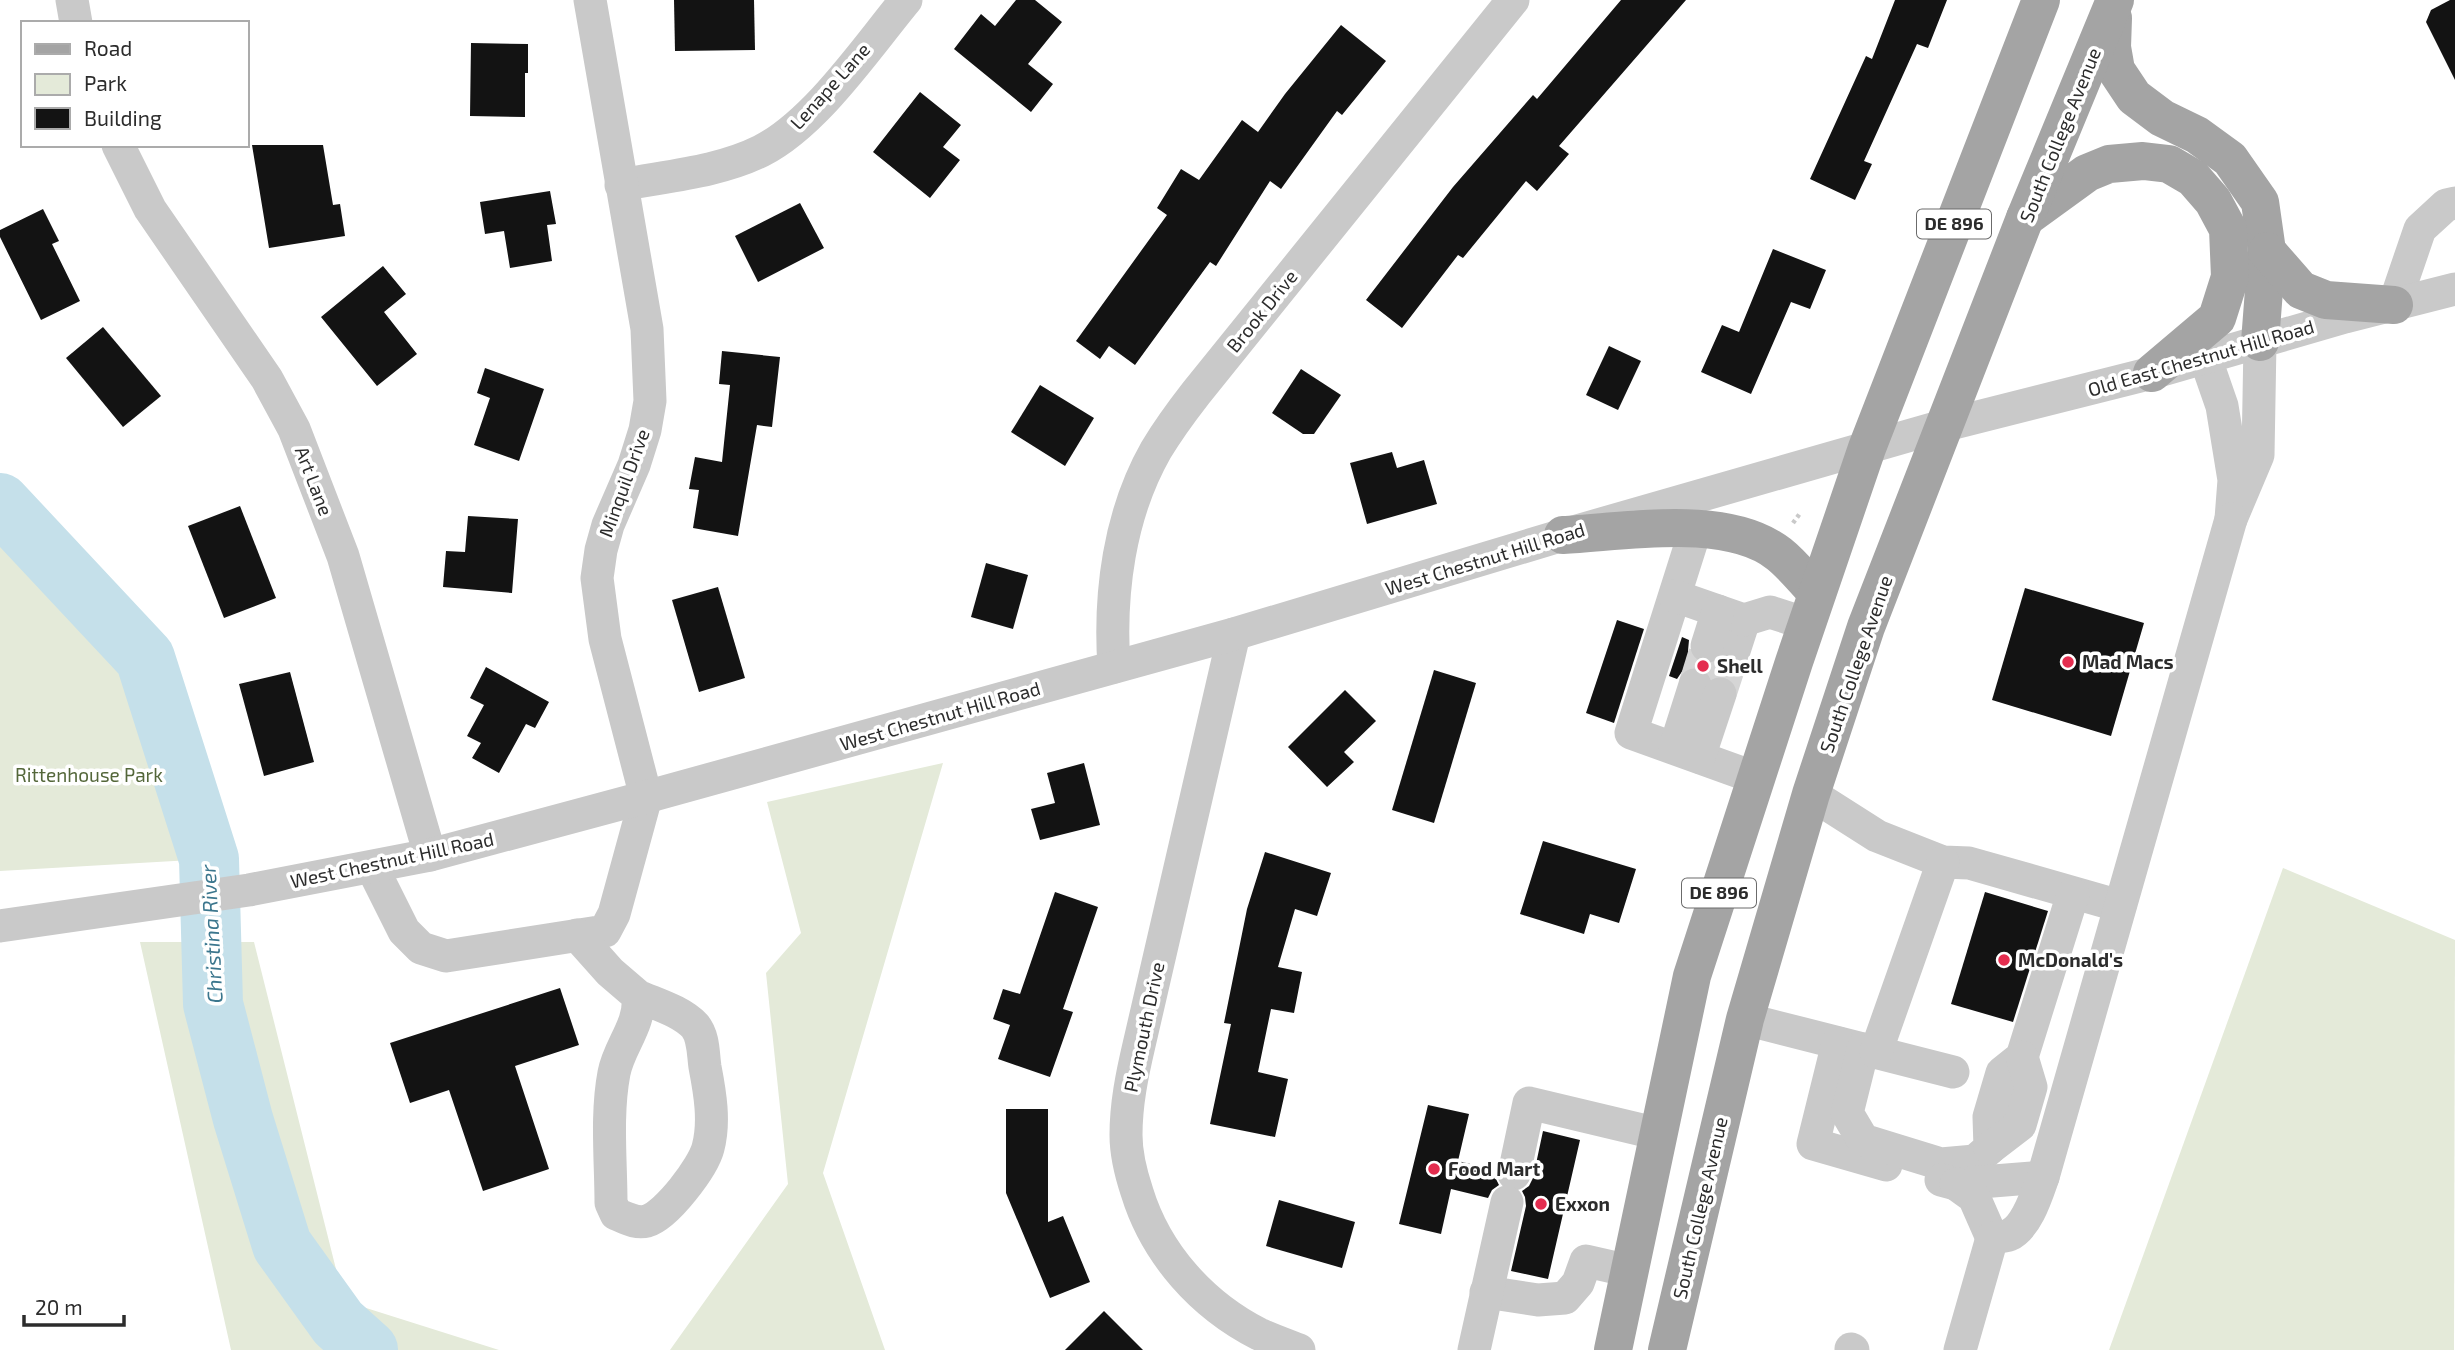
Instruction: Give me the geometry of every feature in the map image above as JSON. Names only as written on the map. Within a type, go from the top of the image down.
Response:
[{"type":"main road","name":"DE 896","points":[[1613,1350],[1692,976],[1867,448],[2041,0]]},
{"type":"main road","name":"South College Avenue","points":[[1667,1350],[1745,1019],[1811,794],[1867,627],[2025,218],[2114,3]]},
{"type":"main road","points":[[2114,3],[2112,47],[2116,70],[2134,97],[2162,118],[2197,135],[2230,159],[2260,202],[2267,251],[2260,342]]},
{"type":"main road","points":[[2025,218],[2087,173],[2109,164],[2143,160],[2169,164],[2193,178],[2213,201],[2228,229],[2230,277],[2217,318],[2152,373]]},
{"type":"main road","points":[[2267,251],[2301,290],[2326,300],[2394,305]]},
{"type":"main road","points":[[1563,535],[1696,528],[1740,535],[1779,554],[1812,609]]},
{"type":"street","points":[[72,0],[76,21]]},
{"type":"street","name":"Minquil Drive","points":[[590,0],[647,329],[650,401],[645,430],[634,465],[608,525],[597,579],[605,639],[646,797]]},
{"type":"street","name":"Lenape Lane","points":[[621,185],[733,162],[762,150],[787,134],[814,110],[906,0]]},
{"type":"street","name":"Brook Drive","points":[[1114,667],[1113,604],[1123,539],[1143,475],[1157,449],[1196,393],[1513,0]]},
{"type":"street","name":"Art Lane","points":[[119,147],[150,209],[267,379],[294,429],[343,556],[430,855]]},
{"type":"street","points":[[2394,305],[2420,229],[2446,205],[2455,203]]},
{"type":"street","name":"Old East Chestnut Hill Road","points":[[1867,448],[2455,289]]},
{"type":"street","points":[[1992,1238],[2009,1235],[2023,1221],[2034,1203],[2043,1177],[2231,519],[2258,455],[2260,342]]},
{"type":"street","points":[[2205,358],[2222,407],[2234,480],[2231,519]]},
{"type":"street","name":"West Chestnut Hill Road","points":[[0,926],[153,906],[430,855],[1234,634],[1563,535],[1867,448]]},
{"type":"street","points":[[1696,528],[1631,733],[1756,778]]},
{"type":"street","points":[[1675,597],[1731,616],[1812,609]]},
{"type":"street","points":[[1720,650],[1731,616]]},
{"type":"street","name":"Plymouth Drive","points":[[1234,634],[1128,1094],[1126,1138],[1131,1173],[1143,1212],[1164,1252],[1191,1284],[1222,1310],[1259,1334],[1299,1350]]},
{"type":"street","points":[[1687,752],[1708,689]]},
{"type":"street","points":[[1811,794],[1877,836],[1943,862],[1969,863],[2120,906]]},
{"type":"street","points":[[372,867],[404,931],[421,948],[446,956],[605,931],[614,914],[646,797]]},
{"type":"street","points":[[1943,862],[1859,1048],[1812,1144],[1956,1184],[2043,1177]]},
{"type":"street","points":[[1859,1048],[1847,1113],[1863,1140],[1941,1164],[1975,1161],[2020,1125],[2031,1087],[2022,1057],[2073,894]]},
{"type":"street","points":[[577,935],[610,972],[638,996],[677,1014],[693,1024],[700,1034],[710,1098],[708,1150],[681,1194],[661,1213],[647,1221],[633,1221],[616,1214],[611,1203],[611,1107],[614,1072],[637,1018],[638,996]]},
{"type":"street","points":[[1745,1019],[1953,1072]]},
{"type":"street","points":[[1475,1350],[1529,1103],[1659,1134]]},
{"type":"street","points":[[1956,1184],[1974,1197],[1992,1238],[1960,1350]]},
{"type":"street","points":[[1486,1292],[1538,1300],[1565,1298],[1578,1283],[1586,1261],[1630,1271]]},
{"type":"green space","name":"Rittenhouse Park","points":[[0,503],[145,658],[209,859],[0,871]]},
{"type":"green space","points":[[943,763],[823,1173],[885,1350],[670,1350],[788,1184],[766,973],[801,933],[767,802]]},
{"type":"green space","points":[[2283,868],[2455,940],[2454,1350],[2109,1350]]},
{"type":"green space","points":[[140,942],[254,942],[344,1301],[499,1350],[231,1350]]},
{"type":"building","points":[[674,0],[754,0],[755,50],[675,51]]},
{"type":"building","points":[[1016,0],[1035,0],[1062,22],[1028,64],[1053,84],[1031,112],[954,49],[981,14],[995,26]]},
{"type":"building","points":[[1621,0],[1686,0],[1559,146],[1569,154],[1537,191],[1526,181],[1463,258],[1458,255],[1402,328],[1366,300],[1453,187],[1533,95],[1537,99]]},
{"type":"building","points":[[1895,0],[1947,0],[1928,48],[1917,44],[1864,161],[1872,164],[1855,200],[1810,179],[1866,56],[1872,59]]},
{"type":"building","points":[[2455,0],[2455,80],[2426,22],[2431,10]]},
{"type":"building","points":[[1341,25],[1386,61],[1342,115],[1337,111],[1281,189],[1270,181],[1216,266],[1210,262],[1135,365],[1109,346],[1100,359],[1076,341],[1167,215],[1157,208],[1181,169],[1199,180],[1242,120],[1258,132]]},
{"type":"building","points":[[471,43],[528,44],[525,117],[470,116]]},
{"type":"building","points":[[920,92],[961,125],[943,147],[960,160],[930,198],[873,152]]},
{"type":"building","points":[[252,145],[323,145],[333,205],[340,204],[345,236],[269,248]]},
{"type":"building","points":[[550,191],[556,224],[547,225],[552,261],[510,268],[504,231],[485,234],[480,202]]},
{"type":"building","points":[[800,203],[824,248],[758,282],[735,236]]},
{"type":"building","points":[[43,209],[59,241],[52,244],[80,301],[41,320],[0,237],[0,230]]},
{"type":"building","points":[[1773,249],[1826,270],[1810,309],[1791,302],[1751,394],[1701,372],[1722,325],[1739,332]]},
{"type":"building","points":[[383,266],[406,294],[384,312],[417,354],[377,386],[321,317]]},
{"type":"building","points":[[103,327],[161,396],[123,427],[66,358]]},
{"type":"building","points":[[1609,346],[1641,361],[1618,410],[1586,395]]},
{"type":"building","points":[[722,351],[780,357],[772,427],[757,425],[738,536],[693,528],[699,490],[689,489],[695,457],[722,462],[730,385],[719,384]]},
{"type":"building","points":[[485,368],[544,389],[519,461],[474,445],[490,398],[477,393]]},
{"type":"building","points":[[1301,369],[1341,395],[1314,434],[1303,434],[1272,413]]},
{"type":"building","points":[[1040,385],[1094,418],[1065,466],[1011,432]]},
{"type":"building","points":[[1392,452],[1397,468],[1424,460],[1437,504],[1367,524],[1350,463]]},
{"type":"building","points":[[240,506],[276,598],[224,618],[188,526]]},
{"type":"building","points":[[468,516],[518,519],[512,593],[443,587],[446,551],[465,552]]},
{"type":"building","points":[[986,563],[1028,575],[1013,629],[971,617]]},
{"type":"building","points":[[718,587],[745,678],[699,692],[672,600]]},
{"type":"building","name":"Mad Macs","points":[[2025,588],[2144,623],[2111,736],[1992,700]]},
{"type":"building","points":[[1617,620],[1644,629],[1614,723],[1586,713]]},
{"type":"building","points":[[1682,637],[1689,640],[1688,651],[1692,658],[1701,664],[1711,665],[1716,662],[1728,672],[1742,670],[1737,686],[1727,676],[1712,677],[1700,667],[1692,666],[1683,670],[1677,679],[1669,676]]},
{"type":"building","points":[[486,667],[549,702],[535,728],[526,724],[499,773],[472,758],[481,743],[467,736],[484,705],[470,698]]},
{"type":"building","points":[[1434,670],[1476,683],[1434,823],[1392,810]]},
{"type":"building","points":[[290,672],[314,762],[264,776],[239,684]]},
{"type":"building","points":[[1345,690],[1376,721],[1344,752],[1354,762],[1327,787],[1288,747]]},
{"type":"building","points":[[1084,763],[1100,825],[1040,840],[1031,809],[1055,803],[1047,773]]},
{"type":"building","points":[[1543,841],[1636,869],[1619,923],[1590,914],[1584,934],[1520,914]]},
{"type":"building","points":[[1265,852],[1331,873],[1317,916],[1295,909],[1278,967],[1302,972],[1294,1013],[1271,1009],[1258,1072],[1288,1079],[1275,1137],[1210,1124],[1231,1024],[1224,1023],[1247,909]]},
{"type":"building","points":[[1055,892],[1098,907],[1063,1009],[1073,1012],[1050,1077],[998,1059],[1010,1025],[993,1019],[1003,989],[1020,994]]},
{"type":"building","name":"McDonald's","points":[[1985,892],[2048,911],[2013,1022],[1951,1004]]},
{"type":"building","points":[[560,988],[579,1045],[515,1066],[549,1169],[483,1191],[449,1090],[410,1103],[390,1043]]},
{"type":"building","name":"Food Mart","points":[[1428,1105],[1469,1114],[1458,1161],[1495,1170],[1499,1185],[1492,1190],[1488,1198],[1451,1189],[1441,1234],[1399,1224]]},
{"type":"building","points":[[1006,1109],[1048,1109],[1048,1222],[1063,1216],[1090,1282],[1050,1298],[1006,1193]]},
{"type":"building","name":"Exxon","points":[[1543,1131],[1580,1140],[1548,1279],[1511,1271],[1526,1206],[1522,1191],[1529,1186],[1533,1178]]},
{"type":"building","points":[[1279,1200],[1355,1222],[1342,1268],[1266,1246]]},
{"type":"building","points":[[1104,1311],[1143,1350],[1065,1350]]},
{"type":"waterway","name":"Christina River","points":[[0,503],[145,658],[209,859],[213,1004],[243,1119],[282,1245],[338,1323],[368,1350]]},
{"type":"tunnel","points":[[1695,685],[1707,646]]},
{"type":"tunnel","points":[[1720,694],[1733,654]]},
{"type":"place","name":"Mad Macs","points":[[2068,662]]},
{"type":"place","name":"Shell","points":[[1703,666]]},
{"type":"place","name":"McDonald's","points":[[2004,960]]},
{"type":"place","name":"Food Mart","points":[[1434,1169]]},
{"type":"place","name":"Exxon","points":[[1541,1204]]}]
